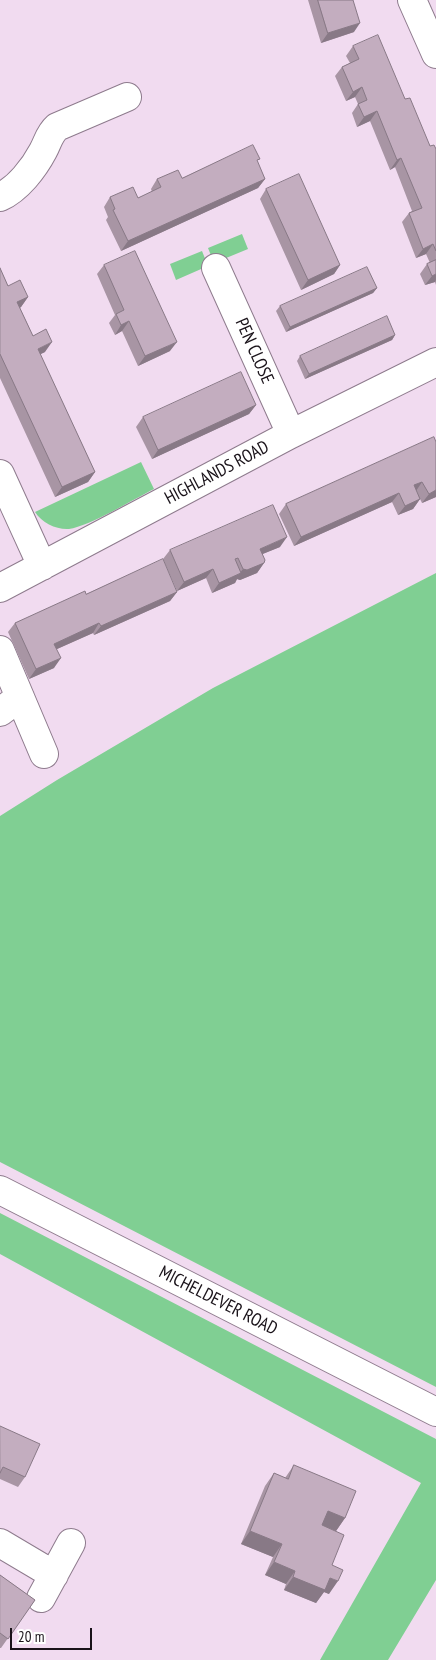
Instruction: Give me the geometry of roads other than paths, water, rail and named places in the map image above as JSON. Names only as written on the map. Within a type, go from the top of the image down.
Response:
[{"type":"street","points":[[412,0],[436,54]]},
{"type":"street","points":[[0,197],[8,193],[32,169],[45,148],[51,132],[57,127],[127,96]]},
{"type":"street","name":"PEN CLOSE","points":[[216,268],[292,434]]},
{"type":"street","name":"HIGHLANDS ROAD","points":[[0,588],[292,434],[436,362]]},
{"type":"street","points":[[0,474],[42,566]]},
{"type":"street","points":[[0,650],[10,705],[44,754]]},
{"type":"street","name":"MICHELDEVER ROAD","points":[[0,1190],[436,1412]]},
{"type":"street","points":[[0,1543],[54,1575]]},
{"type":"street","points":[[41,1598],[71,1543]]}]
